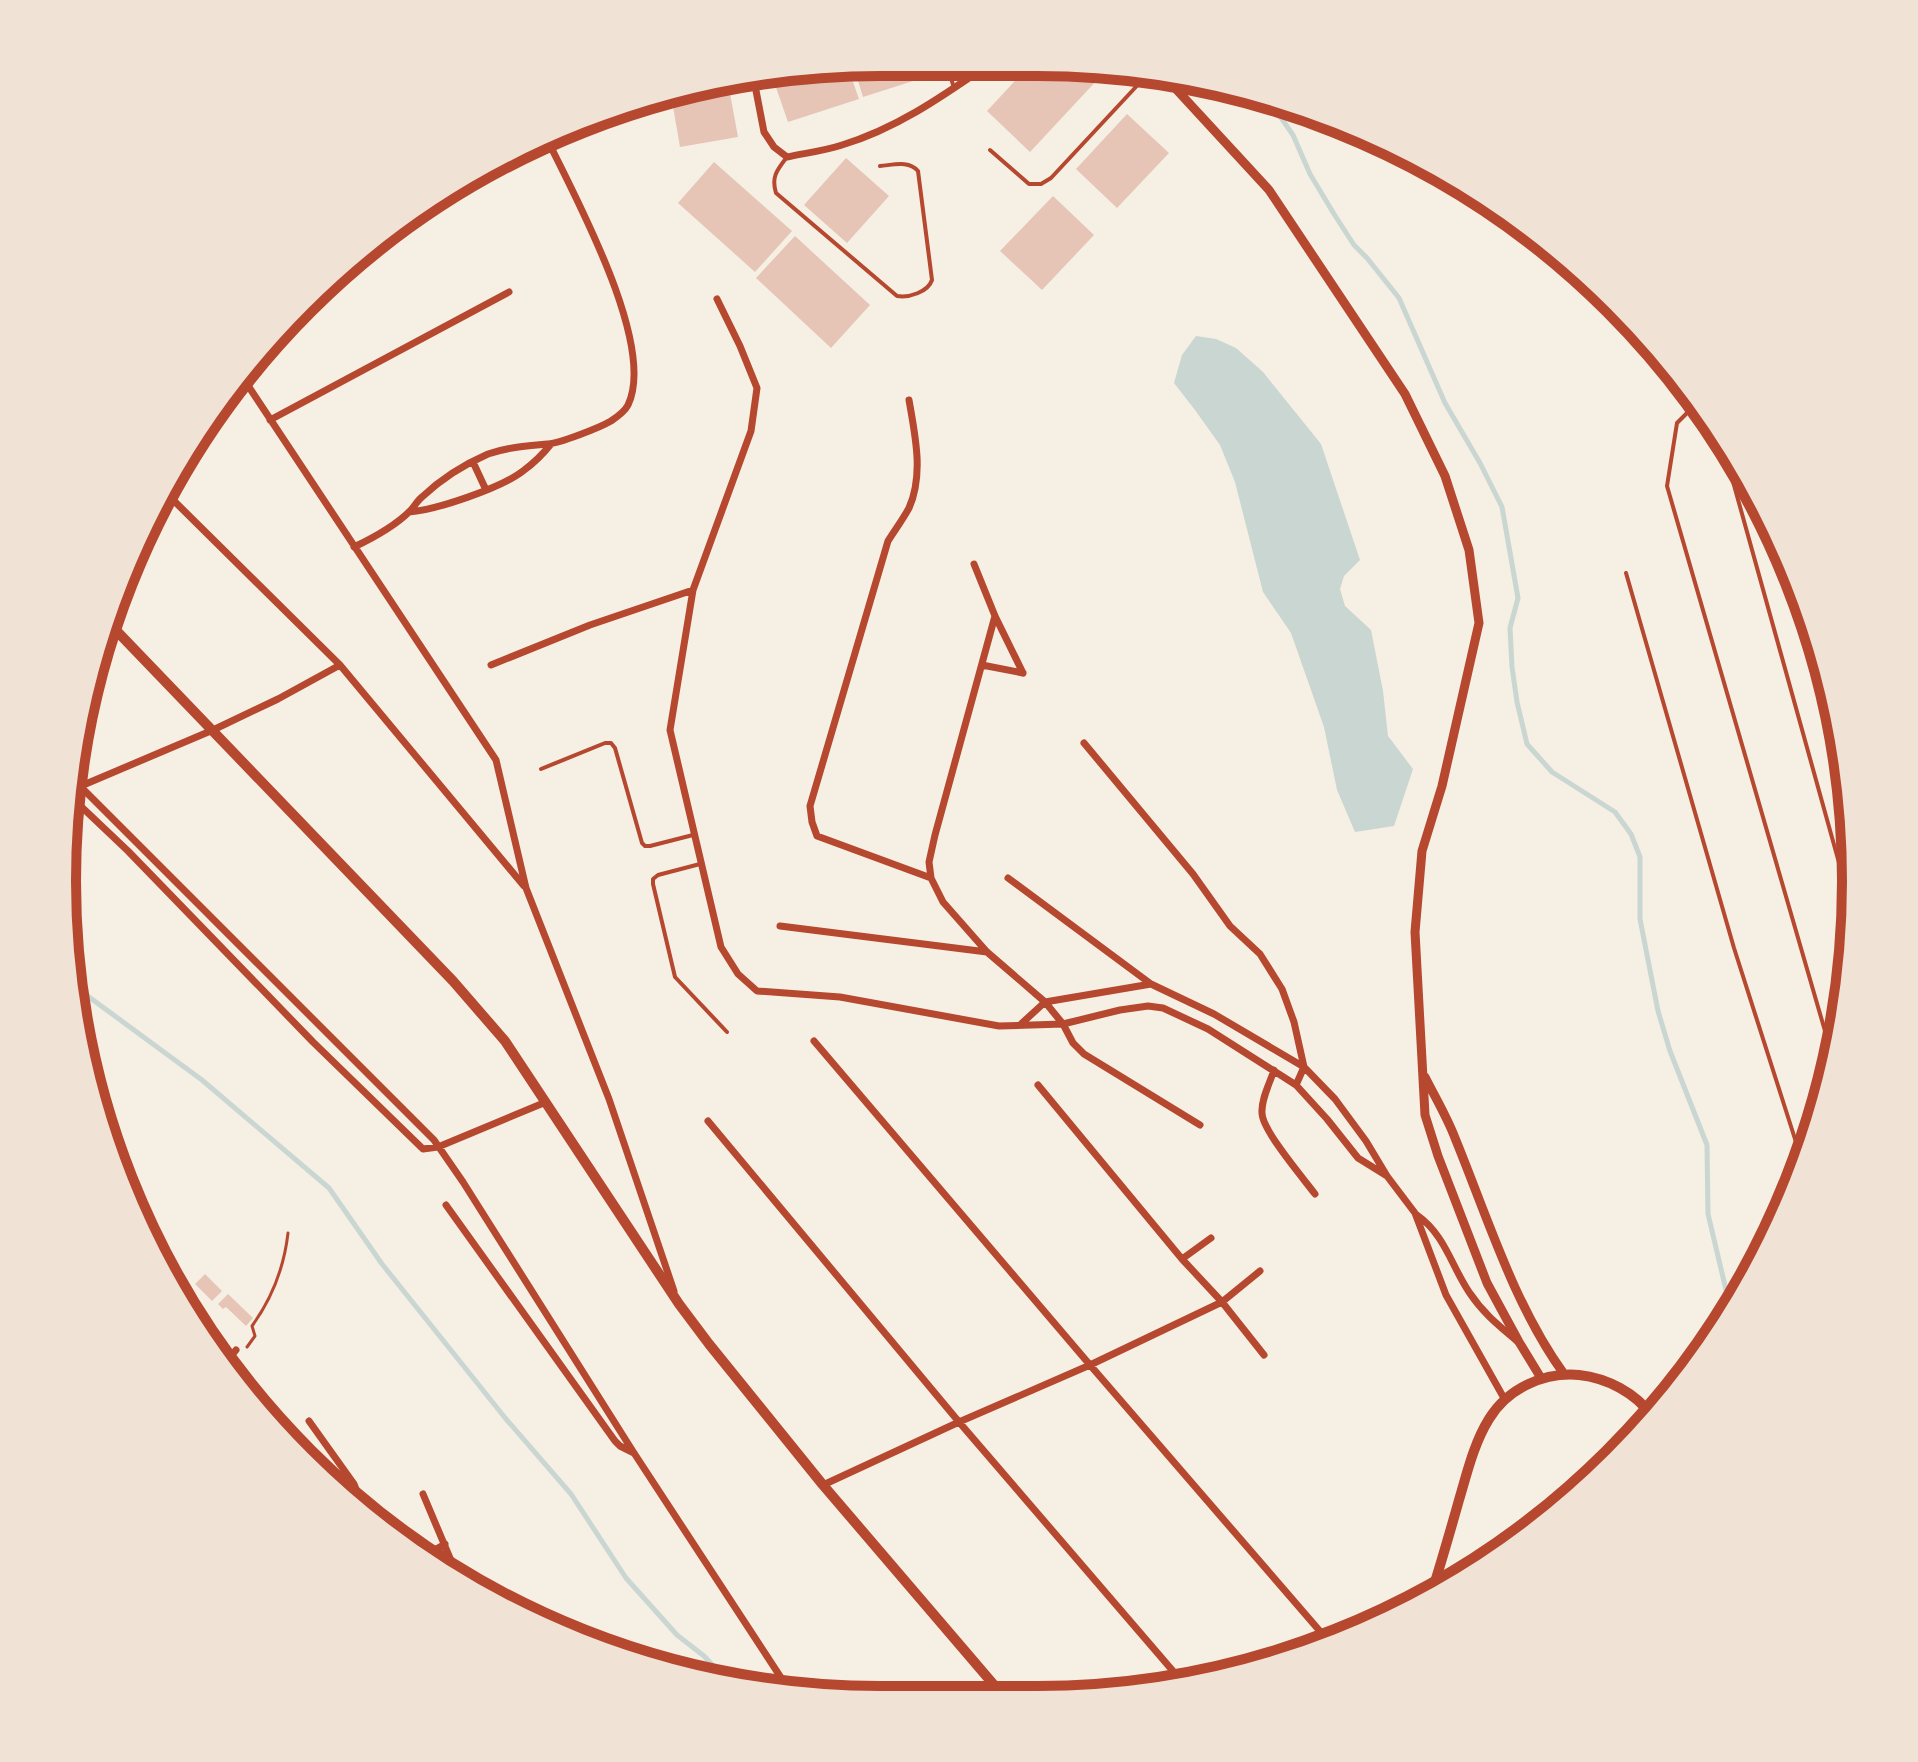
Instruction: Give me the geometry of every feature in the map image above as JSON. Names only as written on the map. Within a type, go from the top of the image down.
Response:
[{"type":"main road","points":[[116,631],[453,981],[505,1041],[679,1304],[823,1485],[995,1686]]},
{"type":"main road","points":[[1435,1581],[1481,1434],[1490,1416],[1505,1400],[1541,1378],[1564,1374],[1609,1382],[1630,1394],[1645,1409]]},
{"type":"street","points":[[755,86],[764,132],[774,147],[787,157],[842,145],[884,129],[928,107],[972,76]]},
{"type":"street","points":[[1175,88],[1269,190],[1405,394],[1445,476],[1469,550],[1479,623],[1442,786],[1422,851],[1416,919],[1425,1115],[1487,1283],[1541,1378]]},
{"type":"street","points":[[354,547],[409,512],[445,479],[473,462],[510,448],[551,444],[610,421],[627,409],[633,391],[630,334],[622,304],[551,147]]},
{"type":"street","points":[[270,420],[509,292]]},
{"type":"street","points":[[717,299],[757,388],[751,431],[693,590],[670,730],[721,947],[738,974],[757,991],[840,997],[999,1026],[1063,1024],[1134,1008],[1163,1008],[1208,1029],[1296,1085],[1358,1158],[1387,1176]]},
{"type":"street","points":[[247,385],[496,760],[526,888],[609,1099],[679,1304]]},
{"type":"street","points":[[909,400],[917,446],[917,476],[909,506],[888,541],[810,806],[817,836],[931,878]]},
{"type":"street","points":[[409,512],[424,511],[486,490],[521,473],[551,444]]},
{"type":"street","points":[[473,462],[486,490]]},
{"type":"street","points":[[173,499],[340,665],[526,888]]},
{"type":"street","points":[[974,564],[1023,673],[982,665]]},
{"type":"street","points":[[491,665],[590,625],[693,590]]},
{"type":"street","points":[[995,616],[935,835],[929,862],[931,878],[943,902],[987,952],[1045,1002],[1084,1054],[1200,1125]]},
{"type":"street","points":[[82,786],[213,730],[340,665]]},
{"type":"street","points":[[1084,743],[1193,874],[1230,926],[1260,954],[1282,989],[1294,1022],[1304,1067],[1296,1085]]},
{"type":"street","points":[[82,787],[434,1140],[782,1680]]},
{"type":"street","points":[[80,807],[128,851],[238,966],[423,1149],[438,1147],[546,1102]]},
{"type":"street","points":[[1008,878],[1151,984],[1214,1014],[1304,1067],[1335,1099],[1415,1213],[1431,1225],[1486,1316],[1519,1342]]},
{"type":"street","points":[[780,926],[987,952]]},
{"type":"street","points":[[1021,1024],[1045,1002],[1151,984]]},
{"type":"street","points":[[814,1041],[1322,1633]]},
{"type":"street","points":[[1274,1070],[1261,1110],[1263,1119],[1315,1194]]},
{"type":"street","points":[[1423,1073],[1454,1135],[1514,1286],[1564,1374]]},
{"type":"street","points":[[1038,1085],[1264,1355]]},
{"type":"street","points":[[708,1121],[959,1422],[1175,1674]]},
{"type":"street","points":[[446,1205],[615,1441],[634,1453]]},
{"type":"street","points":[[1415,1213],[1446,1295],[1505,1400]]},
{"type":"street","points":[[1182,1259],[1211,1238]]},
{"type":"street","points":[[823,1485],[1222,1302],[1260,1271]]},
{"type":"street","points":[[231,1356],[236,1350]]},
{"type":"street","points":[[309,1421],[357,1492]]},
{"type":"street","points":[[423,1494],[450,1560]]},
{"type":"street","points":[[434,1550],[445,1544]]},
{"type":"lane","points":[[950,76],[954,88]]},
{"type":"lane","points":[[990,150],[1029,184],[1041,184],[1051,178],[1140,83]]},
{"type":"lane","points":[[787,157],[774,174],[776,193],[897,296],[905,297],[926,289],[932,280],[918,171],[909,164],[880,166]]},
{"type":"lane","points":[[1690,410],[1677,423],[1667,486],[1827,1038]]},
{"type":"lane","points":[[1731,474],[1842,872]]},
{"type":"lane","points":[[1626,573],[1734,948],[1797,1145]]},
{"type":"lane","points":[[541,769],[611,743],[642,843],[650,846],[694,834]]},
{"type":"lane","points":[[701,864],[658,875],[653,879],[653,884],[675,977],[727,1032]]},
{"type":"path","points":[[236,1350],[245,1350],[255,1336],[252,1326],[278,1283],[286,1257],[288,1233]]},
{"type":"shaded area","points":[[1196,336],[1216,339],[1236,348],[1263,372],[1321,444],[1360,560],[1344,576],[1340,589],[1345,606],[1371,630],[1388,736],[1413,769],[1394,826],[1355,832],[1337,790],[1324,727],[1291,633],[1263,592],[1235,482],[1220,445],[1174,383],[1182,355]]},
{"type":"building","points":[[929,76],[863,97],[857,77]]},
{"type":"building","points":[[1020,76],[1098,79],[1030,152],[987,111]]},
{"type":"building","points":[[851,77],[859,99],[788,122],[775,83]]},
{"type":"building","points":[[729,90],[738,137],[680,147],[672,103]]},
{"type":"building","points":[[1127,114],[1169,153],[1117,208],[1076,169]]},
{"type":"building","points":[[846,158],[889,196],[847,243],[804,205]]},
{"type":"building","points":[[714,162],[792,231],[755,272],[678,203]]},
{"type":"building","points":[[1053,196],[1094,235],[1042,290],[1000,251]]},
{"type":"building","points":[[795,236],[870,305],[831,348],[756,278]]},
{"type":"building","points":[[205,1274],[222,1291],[212,1301],[195,1284]]},
{"type":"building","points":[[228,1294],[253,1318],[246,1326],[226,1307],[223,1309],[218,1304]]},
{"type":"waterway","points":[[1278,113],[1293,135],[1310,174],[1354,245],[1399,298],[1445,403],[1502,507],[1518,598],[1510,628],[1512,667],[1527,744],[1552,772],[1615,812],[1631,834],[1640,857],[1640,919],[1658,1011],[1670,1051],[1707,1145],[1708,1214],[1727,1295]]},
{"type":"waterway","points":[[84,993],[202,1080],[329,1188],[382,1264],[506,1419],[571,1494],[626,1578],[677,1635],[716,1669]]}]
